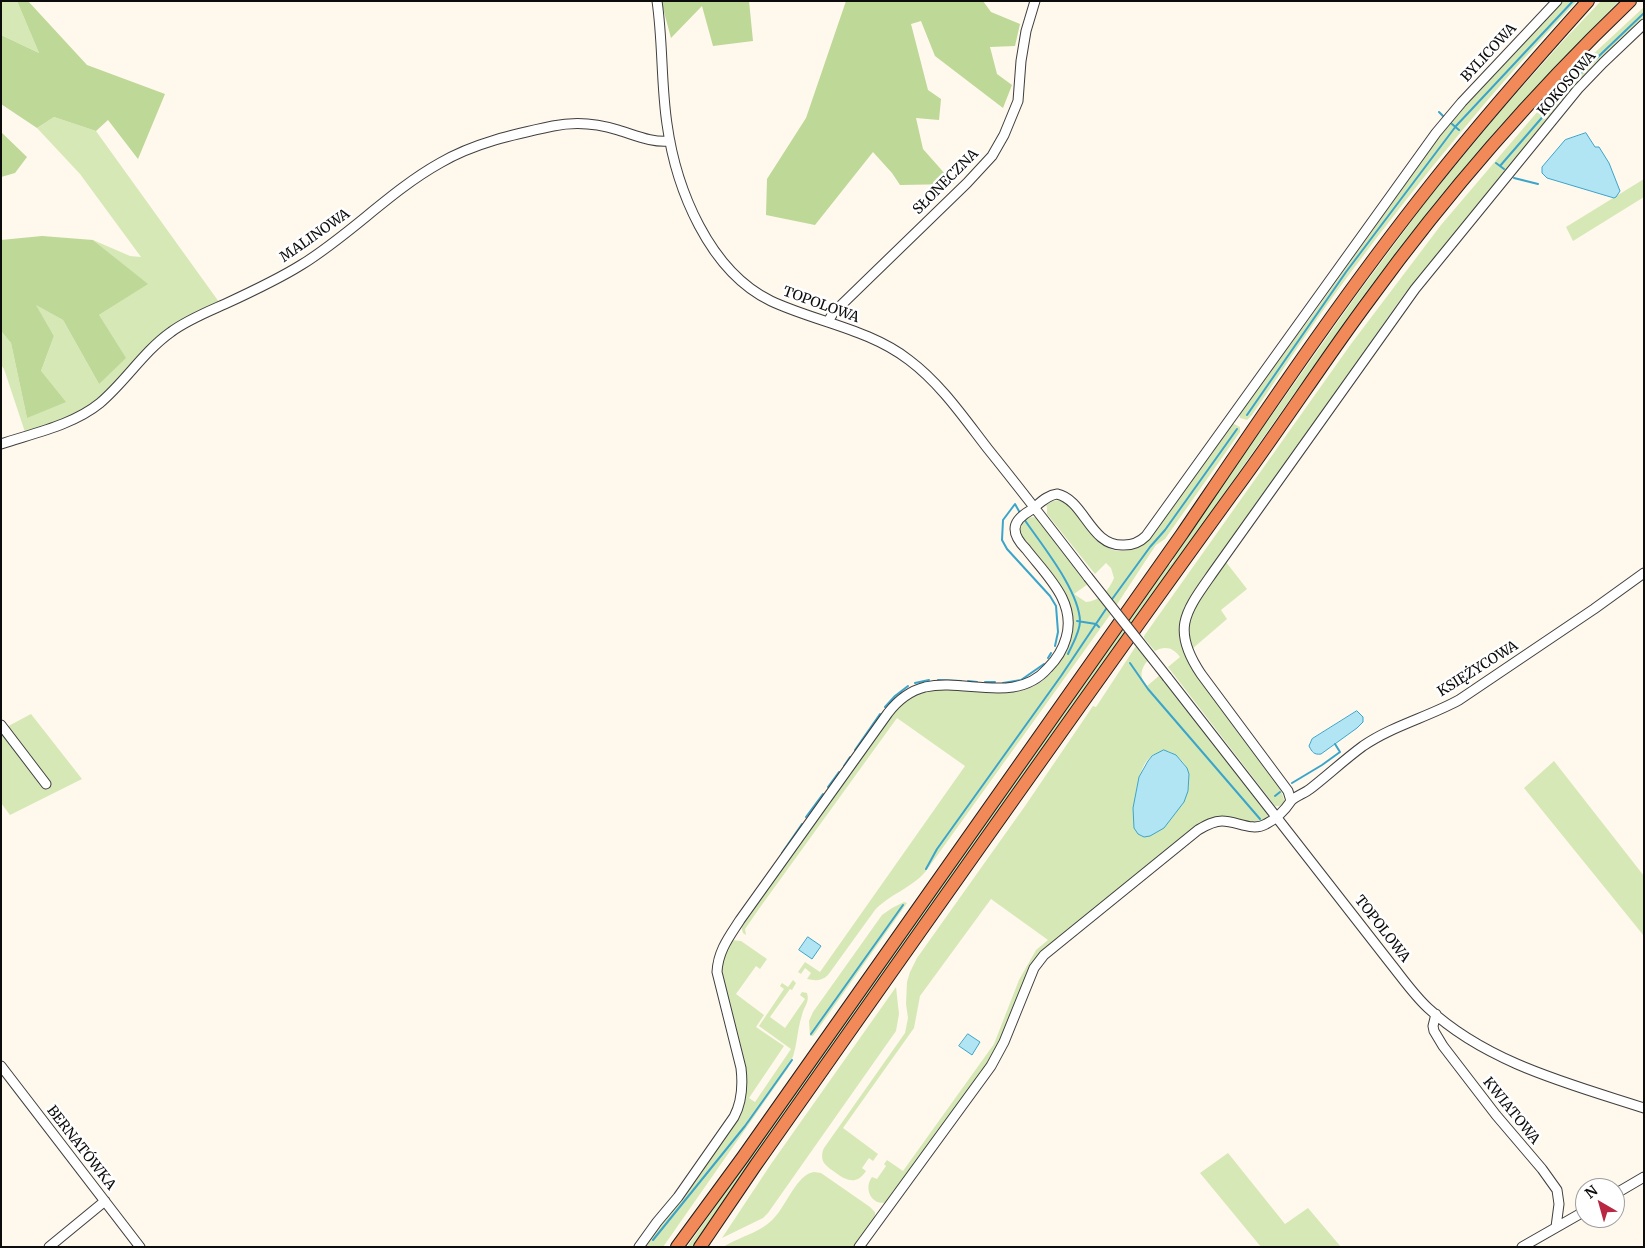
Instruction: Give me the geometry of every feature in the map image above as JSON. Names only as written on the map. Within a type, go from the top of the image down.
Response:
[{"type":"highway","points":[[677,1247],[1099,652],[1351,292],[1437,177],[1523,74],[1588,1]]},
{"type":"highway","points":[[700,1247],[760,1158],[1104,671],[1265,449],[1370,298],[1479,160],[1558,74],[1630,1]]},
{"type":"street","name":"TOPOLOWA","points":[[657,1],[666,114],[670,141],[680,178],[695,217],[730,271],[746,285],[770,301],[828,322],[902,354],[917,366],[951,401],[1391,964],[1420,999],[1436,1014],[1470,1039],[1518,1064],[1644,1108]]},
{"type":"street","name":"SŁONECZNA","points":[[828,322],[833,313],[967,183],[992,156],[1004,135],[1018,101],[1021,61],[1026,31],[1035,1]]},
{"type":"street","name":"BYLICOWA","points":[[1034,508],[1052,495],[1060,495],[1068,499],[1097,533],[1108,542],[1117,545],[1127,545],[1139,541],[1146,536],[1444,122],[1557,1]]},
{"type":"street","name":"KOKOSOWA","points":[[1291,800],[1288,791],[1190,656],[1185,644],[1184,634],[1188,610],[1397,313],[1586,80],[1644,24]]},
{"type":"street","name":"MALINOWA","points":[[1,444],[62,423],[91,409],[113,391],[156,344],[178,326],[240,297],[302,264],[416,178],[439,163],[458,154],[506,138],[572,123],[600,125],[655,141],[670,141]]},
{"type":"street","points":[[639,1247],[683,1189],[740,1106],[741,1068],[717,972],[718,959],[722,949],[740,920],[888,713],[901,698],[914,690],[931,686],[997,688],[1020,686],[1034,680],[1046,670],[1060,651],[1066,639],[1068,626],[1064,600],[1057,588],[1021,543],[1015,532],[1018,520],[1034,508]]},
{"type":"street","name":"KSIĘŻYCOWA","points":[[1276,817],[1289,806],[1291,800],[1310,789],[1336,766],[1370,742],[1459,700],[1644,573]]},
{"type":"street","points":[[1,725],[46,784]]},
{"type":"street","points":[[859,1247],[991,1066],[1004,1042],[1034,968],[1044,956],[1204,827],[1222,821],[1259,827],[1268,824],[1276,817]]},
{"type":"street","name":"KWIATOWA","points":[[1436,1014],[1432,1026],[1443,1046],[1557,1190],[1559,1204],[1556,1227]]},
{"type":"street","name":"BERNATÓWKA","points":[[1,1066],[140,1247]]},
{"type":"street","points":[[1625,1188],[1644,1177]]},
{"type":"street","points":[[49,1247],[105,1201]]},
{"type":"street","points":[[1522,1247],[1575,1217]]},
{"type":"green space","points":[[1,1],[17,1],[39,53],[1,35]]},
{"type":"green space","points":[[17,1],[28,1],[87,65],[165,94],[138,159],[108,120],[96,131],[54,117],[37,128],[1,104],[1,35],[39,53]]},
{"type":"green space","points":[[661,1],[749,1],[753,41],[713,46],[702,6],[671,38]]},
{"type":"green space","points":[[846,1],[983,1],[991,12],[1020,24],[1015,46],[990,47],[997,74],[1012,85],[1003,108],[935,56],[921,21],[911,24],[928,90],[941,99],[939,120],[916,118],[923,149],[954,184],[900,185],[873,152],[815,225],[766,215],[767,179],[806,118]]},
{"type":"green space","points":[[1563,1],[1577,1],[1488,99],[1432,167],[1338,289],[1252,415],[1247,420],[1240,418],[1239,412],[1311,317],[1454,116]]},
{"type":"green space","points":[[1601,1],[1619,1],[1503,123],[1436,202],[1360,300],[694,1247],[687,1247],[1167,563],[1170,565],[1174,560],[1171,558],[1356,296],[1431,195],[1497,115]]},
{"type":"green space","points":[[1644,7],[1644,18],[1592,66],[1405,293],[1184,607],[1180,623],[1180,636],[1189,664],[1281,790],[1285,803],[1275,806],[1168,667],[1180,657],[1169,648],[1155,651],[1144,636],[1351,344],[1441,225],[1538,111],[1590,57]]},
{"type":"green space","points":[[54,117],[96,131],[219,302],[188,317],[93,404],[75,415],[25,432],[1,365],[1,331],[11,343],[27,418],[54,336],[35,304],[63,320],[99,384],[99,315],[147,284],[93,240],[130,256],[141,257],[80,174],[37,128]]},
{"type":"green space","points":[[1,132],[27,157],[15,173],[1,177]]},
{"type":"green space","points":[[1644,179],[1644,197],[1573,241],[1566,227]]},
{"type":"green space","points":[[42,236],[93,240],[148,284],[99,315],[126,358],[99,384],[63,320],[36,305],[54,336],[41,371],[66,402],[27,418],[11,343],[1,331],[1,240]]},
{"type":"green space","points":[[1234,424],[1240,427],[1240,432],[1165,539],[1156,545],[1110,615],[926,871],[875,910],[828,975],[821,979],[813,980],[807,979],[811,973],[805,968],[801,974],[798,972],[805,962],[820,972],[965,766],[897,718],[761,906],[745,929],[746,935],[743,933],[741,926],[893,711],[916,695],[933,690],[1020,691],[1035,686],[1049,675],[1061,658],[1069,638],[1071,621],[1069,606],[1054,578],[1021,535],[1020,526],[1027,518],[1034,517],[1041,522],[1088,584],[1074,594],[1086,602],[1096,600],[1107,591],[1114,578],[1111,568],[1106,563],[1095,574],[1047,514],[1046,505],[1054,501],[1064,502],[1092,533],[1110,549],[1121,551],[1134,548],[1150,538],[1231,425]]},
{"type":"green space","points":[[1226,562],[1247,589],[1221,610],[1227,619],[1192,649],[1189,627],[1191,614],[1202,593]]},
{"type":"green space","points":[[1136,646],[1148,660],[1143,667],[1142,676],[1144,683],[1147,686],[1160,675],[1266,810],[1268,814],[1267,819],[1259,824],[1223,818],[1216,818],[1202,823],[1038,959],[998,1047],[888,1202],[877,1202],[871,1196],[868,1187],[872,1177],[877,1179],[886,1166],[884,1164],[887,1160],[903,1171],[994,1044],[1019,980],[1036,950],[1048,940],[991,899],[920,996],[914,1028],[843,1128],[878,1154],[873,1161],[869,1158],[862,1168],[866,1171],[863,1175],[855,1180],[848,1180],[825,1164],[822,1157],[824,1148],[905,1033],[908,1018],[906,1004],[907,982],[917,958],[1025,806],[1093,706],[1096,707]],"holes":[[[1168,751],[1180,759],[1188,772],[1188,791],[1134,828],[1134,810],[1142,768],[1155,754]]]},
{"type":"green space","points":[[31,714],[82,779],[10,815],[1,803],[1,730]]},
{"type":"green space","points":[[1554,761],[1644,876],[1644,936],[1524,788]]},
{"type":"green space","points":[[904,902],[907,903],[813,1036],[810,1036],[809,1021],[813,1012],[882,915]]},
{"type":"green space","points":[[731,940],[741,941],[767,959],[760,969],[756,966],[736,994],[764,1015],[756,1027],[784,1046],[749,1098],[755,1102],[791,1049],[759,1026],[784,989],[780,986],[782,983],[788,987],[793,980],[796,983],[792,990],[790,989],[770,1017],[785,1028],[805,999],[800,995],[802,992],[807,993],[807,1002],[800,1022],[794,1055],[788,1068],[663,1247],[642,1247],[745,1097],[721,977],[722,956]]},
{"type":"green space","points":[[896,987],[899,1014],[896,1031],[768,1213],[763,1218],[722,1238],[771,1164]]},
{"type":"green space","points":[[1228,1153],[1285,1224],[1308,1208],[1341,1247],[1261,1247],[1200,1173]]},
{"type":"green space","points":[[814,1172],[821,1173],[875,1212],[875,1220],[856,1247],[723,1247],[757,1231],[769,1223],[802,1178]]},
{"type":"water","points":[[1586,133],[1595,147],[1599,147],[1609,163],[1620,191],[1614,198],[1547,178],[1542,173],[1542,167],[1565,140]]},
{"type":"water","points":[[1357,711],[1363,717],[1363,722],[1357,728],[1321,754],[1312,751],[1309,746],[1312,739]]},
{"type":"water","points":[[1164,750],[1176,755],[1187,768],[1189,774],[1188,791],[1184,802],[1164,828],[1150,836],[1144,837],[1138,834],[1134,828],[1133,808],[1139,777],[1152,756]]},
{"type":"water","points":[[808,937],[821,946],[812,959],[799,950]]},
{"type":"water","points":[[968,1034],[980,1042],[972,1055],[959,1046]]},
{"type":"waterway","points":[[1247,415],[1346,272],[1456,126],[1573,1]]},
{"type":"waterway","points":[[1500,166],[1578,76],[1644,13]]},
{"type":"waterway","points":[[1439,112],[1443,116]]},
{"type":"waterway","points":[[1452,124],[1459,130]]},
{"type":"waterway","points":[[1496,163],[1504,169]]},
{"type":"waterway","points":[[1514,178],[1538,184]]},
{"type":"waterway","points":[[1110,602],[1150,547],[1165,530],[1237,429]]},
{"type":"waterway","points":[[1020,513],[1015,504],[1003,520],[1002,540],[1007,549],[1050,596],[1056,606],[1058,632],[1055,646]]},
{"type":"waterway","points":[[1024,519],[1058,568],[1078,609],[1079,629],[1068,654]]},
{"type":"waterway","points":[[926,869],[937,849],[1061,676],[1108,606]]},
{"type":"waterway","points":[[1077,621],[1096,624],[1099,627]]},
{"type":"waterway","points":[[1048,658],[1051,653]]},
{"type":"waterway","points":[[1130,663],[1148,689],[1260,819]]},
{"type":"waterway","points":[[1003,683],[1021,680],[1044,664]]},
{"type":"waterway","points":[[915,683],[929,680]]},
{"type":"waterway","points":[[938,680],[961,681]]},
{"type":"waterway","points":[[968,681],[977,682]]},
{"type":"waterway","points":[[985,682],[995,682]]},
{"type":"waterway","points":[[885,707],[908,686]]},
{"type":"waterway","points":[[855,750],[880,714]]},
{"type":"waterway","points":[[1292,783],[1340,752],[1335,744]]},
{"type":"waterway","points":[[844,766],[850,757]]},
{"type":"waterway","points":[[828,787],[839,772]]},
{"type":"waterway","points":[[1275,796],[1280,792]]},
{"type":"waterway","points":[[806,817],[823,794]]},
{"type":"waterway","points":[[782,853],[802,824]]},
{"type":"waterway","points":[[811,1034],[903,905]]},
{"type":"waterway","points":[[653,1240],[745,1126],[792,1060]]}]
